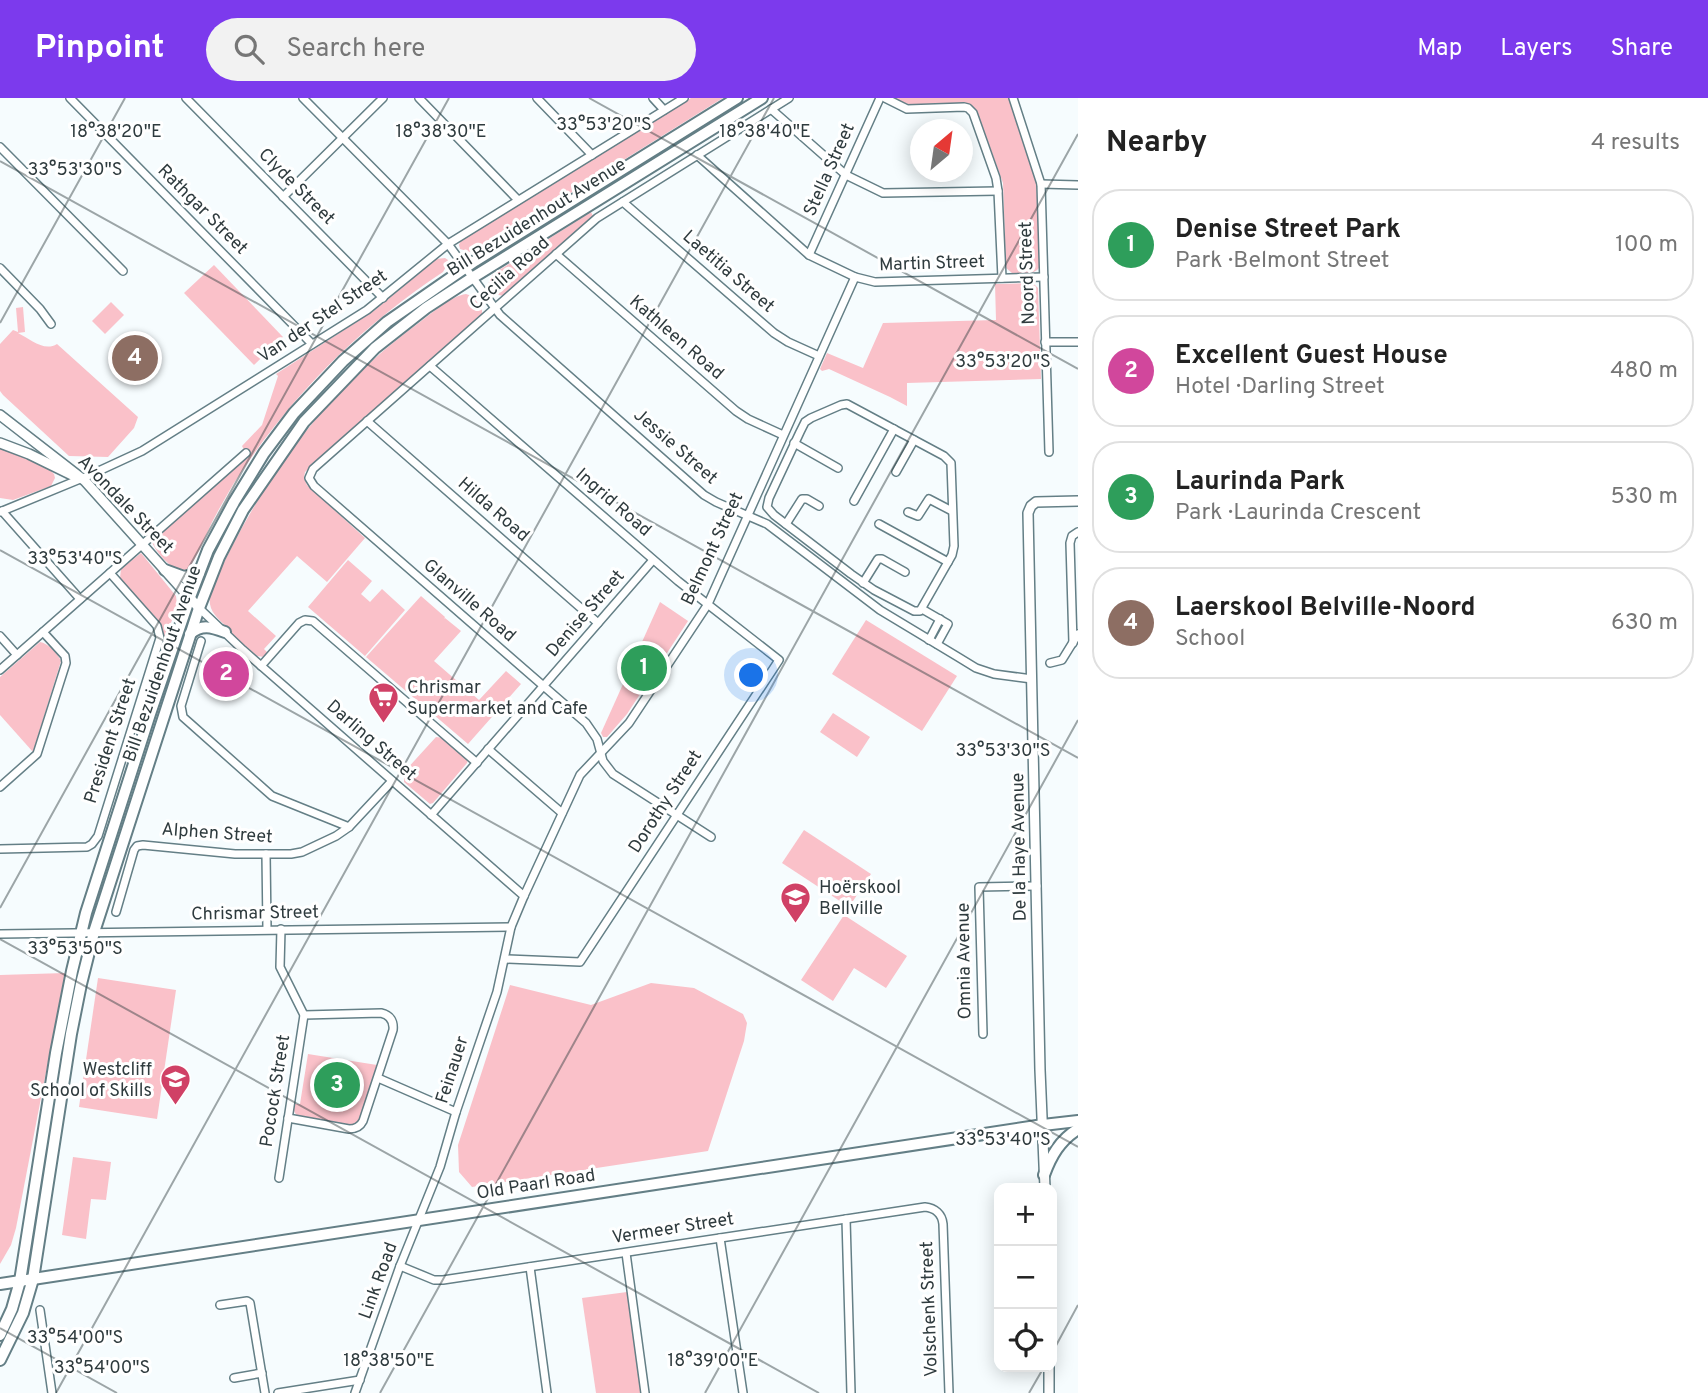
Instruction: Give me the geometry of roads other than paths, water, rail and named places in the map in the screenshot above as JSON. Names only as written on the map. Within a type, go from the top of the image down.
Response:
[{"type":"main road","name":"Bill Bezuidenhout Avenue","points":[[0,1335],[12,1309],[20,1281],[56,1053],[81,932],[190,597],[208,550],[234,502],[264,453],[294,414],[342,360],[387,322],[465,268],[737,98]]},
{"type":"main road","name":"Bill Bezuidenhout Avenue","points":[[0,1360],[23,1313],[33,1279],[71,1034],[93,932],[198,608],[219,557],[243,510],[304,422],[375,348],[472,278],[762,98]]},
{"type":"main road","points":[[165,570],[184,577],[199,573]]},
{"type":"main road","points":[[190,634],[207,626],[225,632]]},
{"type":"main road","name":"Old Paarl Road","points":[[0,1284],[1078,1121]]},
{"type":"main road","points":[[1044,1175],[1056,1150],[1078,1129]]},
{"type":"street","name":"Rathgar Street","points":[[70,98],[313,344]]},
{"type":"street","name":"Clyde Street","points":[[186,98],[383,298]]},
{"type":"street","name":"Jessie Street","points":[[303,98],[448,244],[494,309],[705,495],[767,524],[880,610],[932,634],[937,645],[976,668],[1006,677],[1032,679]]},
{"type":"street","points":[[283,197],[383,98]]},
{"type":"street","points":[[419,98],[518,200]]},
{"type":"street","points":[[537,98],[592,155]]},
{"type":"street","points":[[653,98],[664,110]]},
{"type":"street","name":"Van der Stel Street","points":[[1,511],[82,479],[142,451],[367,310],[448,244],[684,98]]},
{"type":"street","name":"Cecilia Road","points":[[309,478],[313,469],[597,218],[789,98]]},
{"type":"street","points":[[883,98],[907,109],[964,107],[971,110],[975,116],[996,178],[1002,278]]},
{"type":"street","name":"Stella Street","points":[[809,255],[883,98]]},
{"type":"street","name":"Noord Street","points":[[1013,98],[1041,184],[1049,452]]},
{"type":"street","points":[[771,109],[846,175],[875,190],[889,194],[998,191]]},
{"type":"street","points":[[0,147],[123,271]]},
{"type":"street","name":"Martin Street","points":[[697,155],[809,255],[855,277],[875,282],[1044,276]]},
{"type":"street","points":[[1041,184],[1078,185]]},
{"type":"street","name":"Laetitia Street","points":[[623,202],[774,333],[819,356]]},
{"type":"street","name":"Kathleen Road","points":[[556,254],[736,411],[783,435]]},
{"type":"street","points":[[0,268],[51,324]]},
{"type":"street","name":"Belmont Street","points":[[511,927],[580,775],[629,723],[708,604],[855,277]]},
{"type":"street","points":[[1045,342],[1078,342]]},
{"type":"street","name":"Ingrid Road","points":[[430,366],[653,560],[779,660]]},
{"type":"street","points":[[844,404],[852,405],[894,429],[950,461],[954,546],[952,555],[919,611],[914,611],[863,583],[769,510],[767,503],[805,422],[844,404]]},
{"type":"street","name":"Avondale Street","points":[[0,415],[82,479],[198,608]]},
{"type":"street","name":"Hilda Road","points":[[367,421],[598,623]]},
{"type":"street","points":[[853,501],[894,429]]},
{"type":"street","points":[[896,472],[914,440]]},
{"type":"street","points":[[0,443],[82,479]]},
{"type":"street","points":[[794,443],[838,468]]},
{"type":"street","points":[[0,670],[246,453]]},
{"type":"street","name":"Glanville Road","points":[[309,478],[314,486],[591,729],[599,743],[603,761],[613,774],[711,837]]},
{"type":"street","points":[[786,524],[802,499],[819,506]]},
{"type":"street","points":[[908,512],[918,516],[929,499],[952,511]]},
{"type":"street","name":"De la Haye Avenue","points":[[1045,1183],[1028,513],[1031,506],[1040,502],[1078,501]]},
{"type":"street","points":[[1,511],[80,599]]},
{"type":"street","points":[[879,524],[948,562]]},
{"type":"street","points":[[1073,643],[1070,544],[1072,536],[1078,533]]},
{"type":"street","points":[[863,583],[878,559],[905,572]]},
{"type":"street","name":"Denise Street","points":[[431,815],[653,560]]},
{"type":"street","name":"President Street","points":[[0,849],[87,847],[98,836],[160,638],[155,624],[110,573]]},
{"type":"street","name":"Darling Street","points":[[198,608],[524,896]]},
{"type":"street","points":[[922,608],[948,624],[937,645]]},
{"type":"street","points":[[940,619],[932,634],[942,635]]},
{"type":"street","points":[[261,666],[299,622],[313,621],[477,763]]},
{"type":"street","points":[[0,786],[37,754],[66,663],[65,656],[43,632]]},
{"type":"street","points":[[1050,663],[1062,660],[1078,635]]},
{"type":"street","points":[[0,636],[17,655]]},
{"type":"street","points":[[201,642],[181,706],[183,717],[272,796],[349,827]]},
{"type":"street","name":"Dorothy Street","points":[[505,959],[580,962],[779,660]]},
{"type":"street","points":[[488,749],[562,813]]},
{"type":"street","name":"Alphen Street","points":[[116,912],[134,850],[140,845],[235,854],[302,852],[349,827],[393,781]]},
{"type":"street","points":[[266,855],[267,929]]},
{"type":"street","name":"Omnia Avenue","points":[[983,1034],[979,887],[1037,886]]},
{"type":"street","name":"Chrismar Street","points":[[0,934],[511,927]]},
{"type":"street","name":"Feinauer","points":[[419,1220],[440,1167],[497,992],[511,927]]},
{"type":"street","name":"Pocock Street","points":[[278,1178],[304,1014],[280,967],[281,929]]},
{"type":"street","points":[[288,1118],[349,1129],[360,1126],[393,1027],[392,1021],[381,1013],[304,1014]]},
{"type":"street","points":[[378,1078],[456,1112]]},
{"type":"street","name":"Vermeer Street","points":[[400,1266],[440,1280],[925,1207],[939,1213],[943,1224]]},
{"type":"street","points":[[846,1219],[851,1393]]},
{"type":"street","name":"Link Road","points":[[355,1393],[419,1220]]},
{"type":"street","name":"Volschenk Street","points":[[943,1224],[949,1393]]},
{"type":"street","points":[[720,1238],[743,1393]]},
{"type":"street","points":[[626,1253],[645,1393]]},
{"type":"street","points":[[530,1267],[547,1393]]},
{"type":"street","points":[[220,1305],[247,1301],[253,1308],[265,1393]]},
{"type":"street","points":[[40,1310],[52,1393]]},
{"type":"street","points":[[1049,1372],[1049,1393]]},
{"type":"street","points":[[234,1377],[262,1373]]},
{"type":"street","points":[[278,1393],[360,1380]]},
{"type":"place","name":"Laerskool Belville-Noord","points":[[135,358]]},
{"type":"place","name":"Denise Street Park","points":[[644,668]]},
{"type":"place","name":"Excellent Guest House","points":[[226,674]]},
{"type":"place","name":"Chrismar Supermarket and Cafe","points":[[384,725]]},
{"type":"place","name":"Hoërskool Bellville","points":[[796,925]]},
{"type":"place","name":"Laurinda Park","points":[[337,1085]]},
{"type":"place","name":"Westcliff School of Skills","points":[[175,1107]]}]
